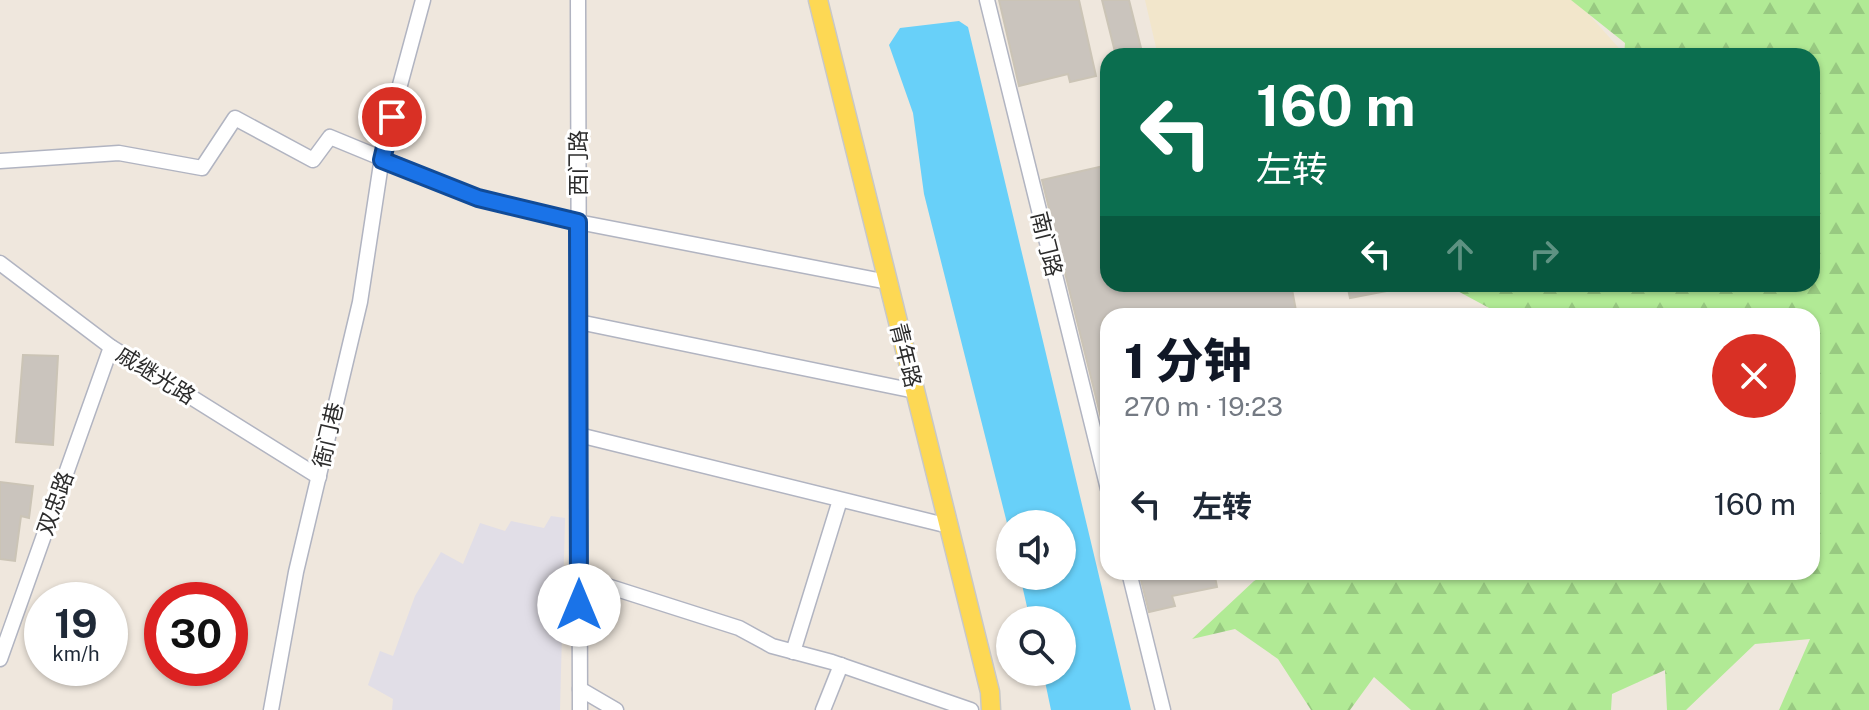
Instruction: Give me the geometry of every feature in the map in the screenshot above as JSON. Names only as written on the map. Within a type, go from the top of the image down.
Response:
[{"type":"main road","name":"青年路","points":[[818,0],[990,692],[991,710]]},
{"type":"street","points":[[382,160],[423,0]]},
{"type":"street","name":"西门路","points":[[578,0],[580,710]]},
{"type":"street","name":"南门路","points":[[987,0],[1100,457]]},
{"type":"street","points":[[0,161],[119,153],[202,168],[235,118],[313,160],[330,137],[478,198],[578,222],[888,282]]},
{"type":"street","name":"衙门巷","points":[[271,710],[296,572],[360,302],[382,160]]},
{"type":"street","name":"戚继光路","points":[[0,263],[111,347],[319,477]]},
{"type":"street","points":[[579,322],[915,391]]},
{"type":"street","name":"双忠路","points":[[0,659],[111,347]]},
{"type":"street","points":[[579,435],[949,526]]},
{"type":"street","points":[[793,652],[840,500]]},
{"type":"street","points":[[579,577],[739,628],[772,646],[841,665],[971,710]]},
{"type":"street","points":[[1131,580],[1163,710]]},
{"type":"street","points":[[823,710],[841,665]]},
{"type":"street","points":[[580,689],[616,710]]},
{"type":"shaded area","points":[[1145,0],[1576,0],[1619,48],[1156,48]]},
{"type":"shaded area","points":[[551,516],[565,518],[560,710],[392,710],[393,699],[368,685],[380,651],[393,656],[415,596],[441,552],[463,564],[480,523],[505,531],[511,521],[544,528]]},
{"type":"green space","points":[[1571,0],[1869,0],[1869,710],[1779,710],[1810,639],[1755,644],[1686,710],[1667,710],[1665,670],[1612,694],[1611,710],[1411,710],[1374,677],[1350,710],[1311,710],[1278,659],[1235,629],[1192,639],[1256,580],[1820,580],[1820,308],[1489,308],[1459,292],[1820,292],[1820,48],[1625,48],[1625,43]]},
{"type":"water","points":[[959,21],[968,27],[1131,710],[1051,710],[1046,686],[1076,686],[1076,606],[1027,606],[1023,590],[1076,590],[1076,510],[1004,510],[924,194],[913,113],[889,45],[900,28]]},
{"type":"building","points":[[999,0],[1079,0],[1096,76],[1070,82],[1068,74],[1019,86]]},
{"type":"building","points":[[1102,0],[1129,0],[1141,48],[1114,48]]},
{"type":"building","points":[[1100,167],[1100,292],[1292,292],[1296,308],[1100,308],[1100,414],[1042,180]]},
{"type":"building","points":[[1349,292],[1382,292],[1350,298]]},
{"type":"building","points":[[23,355],[58,356],[53,445],[16,442]]},
{"type":"building","points":[[0,482],[33,486],[29,518],[21,516],[15,561],[0,559]]},
{"type":"building","points":[[1141,580],[1216,580],[1217,587],[1172,596],[1175,606],[1149,612]]},
{"type":"route","points":[[392,117],[382,160],[478,198],[578,222],[579,605]]}]
